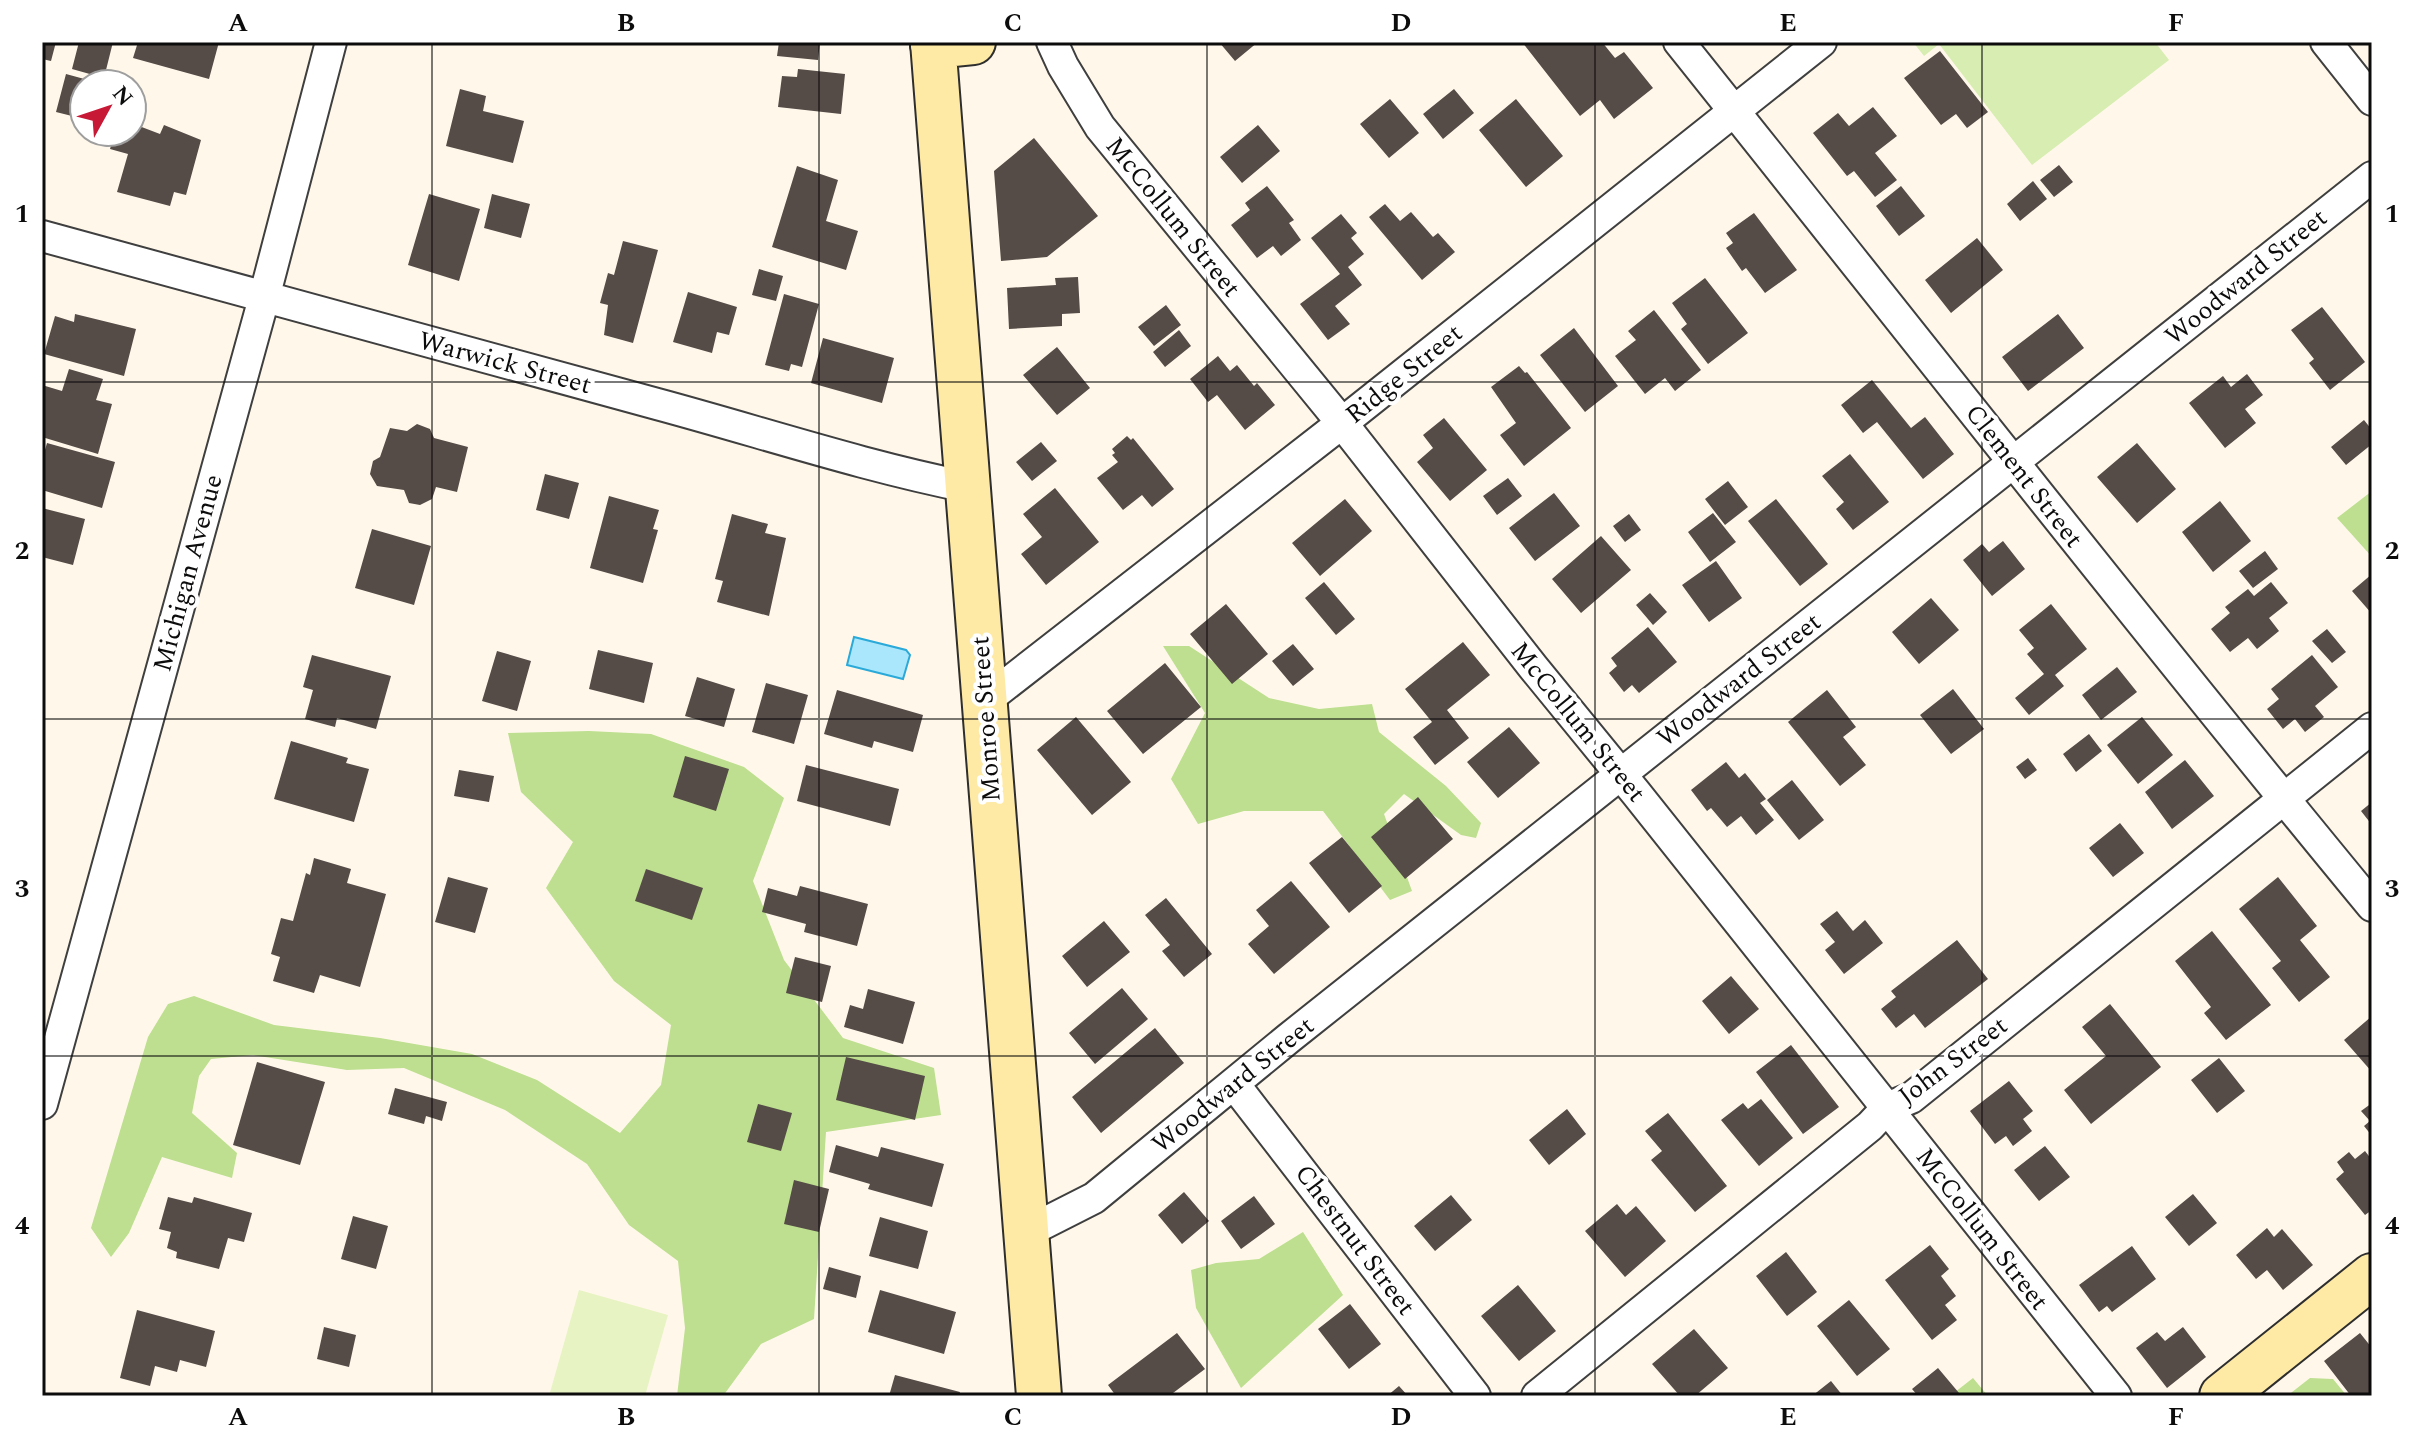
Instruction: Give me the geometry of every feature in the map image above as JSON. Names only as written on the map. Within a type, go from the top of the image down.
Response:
[{"type":"main road","name":"Monroe Street","points":[[946,43],[968,487],[1039,1396]]},
{"type":"main road","points":[[2222,1396],[2372,1276]]},
{"type":"street","name":"Michigan Avenue","points":[[42,1104],[264,298],[331,42]]},
{"type":"street","name":"McCollum Street","points":[[1052,42],[1100,127],[1342,423],[1533,667],[2116,1396]]},
{"type":"street","name":"Clement Street","points":[[1679,42],[2012,462],[2372,906]]},
{"type":"street","name":"Ridge Street","points":[[985,701],[1342,423],[1821,42]]},
{"type":"street","points":[[2326,42],[2372,100]]},
{"type":"street","name":"Woodward Street","points":[[1025,1233],[1094,1198],[2372,177]]},
{"type":"street","name":"Warwick Street","points":[[42,236],[910,475],[968,487]]},
{"type":"street","name":"John Street","points":[[1537,1396],[1870,1126],[1887,1108],[1911,1098],[2372,728]]},
{"type":"street","name":"Chestnut Street","points":[[1234,1084],[1475,1396]]},
{"type":"green space","points":[[1913,42],[2155,42],[2169,60],[2032,165],[1939,44],[1924,56]]},
{"type":"green space","points":[[2372,491],[2372,557],[2337,518]]},
{"type":"green space","points":[[1163,646],[1189,646],[1269,698],[1319,709],[1372,704],[1379,732],[1446,786],[1481,823],[1476,838],[1461,835],[1404,794],[1384,814],[1412,891],[1390,900],[1323,811],[1244,811],[1198,824],[1171,779],[1205,713]]},
{"type":"green space","points":[[589,731],[651,734],[744,767],[784,798],[753,881],[784,960],[843,1038],[934,1068],[941,1115],[826,1132],[814,1319],[761,1344],[723,1396],[677,1396],[685,1328],[678,1261],[629,1225],[587,1164],[505,1110],[404,1068],[347,1070],[253,1055],[211,1059],[199,1076],[192,1113],[237,1153],[232,1178],[162,1157],[129,1233],[111,1257],[91,1228],[148,1037],[168,1004],[194,996],[274,1025],[380,1038],[472,1054],[537,1080],[620,1133],[661,1085],[671,1025],[614,981],[546,888],[573,842],[521,792],[508,733]]},
{"type":"green space","points":[[1303,1232],[1343,1295],[1241,1388],[1196,1308],[1191,1270],[1216,1263],[1259,1259]]},
{"type":"green space","points":[[579,1290],[668,1315],[645,1396],[549,1396]]},
{"type":"green space","points":[[1973,1378],[1988,1396],[1950,1396]]},
{"type":"green space","points":[[2310,1378],[2333,1379],[2347,1396],[2287,1396]]},
{"type":"water","points":[[854,637],[906,650],[910,655],[903,679],[847,665]]},
{"type":"building","points":[[42,42],[56,42],[51,61],[42,59]]},
{"type":"building","points":[[79,42],[113,42],[106,68],[72,68]]},
{"type":"building","points":[[138,42],[219,42],[209,79],[133,58]]},
{"type":"building","points":[[779,42],[820,42],[818,60],[777,56]]},
{"type":"building","points":[[1219,42],[1258,42],[1235,61]]},
{"type":"building","points":[[1522,42],[1602,42],[1615,58],[1624,52],[1653,88],[1614,119],[1600,100],[1580,116]]},
{"type":"building","points":[[1940,51],[1988,112],[1967,128],[1956,114],[1941,125],[1904,78]]},
{"type":"building","points":[[798,69],[845,74],[841,114],[778,107],[782,76],[797,77]]},
{"type":"building","points":[[66,74],[68,75],[68,115],[56,112]]},
{"type":"building","points":[[460,89],[486,96],[483,111],[524,121],[513,163],[446,146]]},
{"type":"building","points":[[1454,89],[1474,113],[1443,139],[1423,114]]},
{"type":"building","points":[[1390,99],[1419,133],[1389,158],[1360,124]]},
{"type":"building","points":[[1516,99],[1563,156],[1526,187],[1479,130]]},
{"type":"building","points":[[1873,107],[1897,136],[1875,153],[1897,180],[1875,197],[1854,171],[1847,176],[1813,133],[1838,113],[1849,126]]},
{"type":"building","points":[[164,125],[201,140],[186,195],[174,192],[170,206],[117,192],[128,154],[110,149],[148,148],[148,129],[160,134]]},
{"type":"building","points":[[1258,125],[1280,151],[1242,183],[1220,157]]},
{"type":"building","points":[[1034,138],[1098,216],[1047,257],[1001,261],[994,171]]},
{"type":"building","points":[[2059,165],[2073,182],[2054,197],[2040,180]]},
{"type":"building","points":[[797,166],[838,180],[826,221],[858,231],[846,270],[772,247]]},
{"type":"building","points":[[2033,181],[2047,199],[2020,221],[2007,204]]},
{"type":"building","points":[[1267,186],[1294,220],[1289,223],[1301,240],[1281,256],[1273,246],[1257,258],[1231,225],[1250,210],[1245,203]]},
{"type":"building","points":[[1901,186],[1925,216],[1899,236],[1876,206]]},
{"type":"building","points":[[429,194],[480,209],[459,281],[408,265]]},
{"type":"building","points":[[492,194],[530,204],[521,238],[484,228]]},
{"type":"building","points":[[1385,204],[1400,221],[1411,212],[1433,237],[1438,233],[1455,252],[1422,280],[1369,217]]},
{"type":"building","points":[[1754,213],[1797,270],[1765,293],[1746,268],[1742,271],[1726,248],[1733,243],[1726,233]]},
{"type":"building","points":[[1341,214],[1357,233],[1351,238],[1364,254],[1348,267],[1362,285],[1335,306],[1350,324],[1328,340],[1300,304],[1340,274],[1311,238]]},
{"type":"building","points":[[1977,238],[2003,270],[1951,313],[1925,280]]},
{"type":"building","points":[[623,241],[658,250],[633,343],[604,335],[608,305],[600,303],[608,273],[614,275]]},
{"type":"building","points":[[759,269],[783,276],[776,301],[752,295]]},
{"type":"building","points":[[1078,277],[1080,313],[1062,314],[1062,326],[1009,329],[1007,288],[1056,285],[1055,278]]},
{"type":"building","points":[[1705,278],[1748,333],[1708,364],[1681,329],[1687,324],[1672,303]]},
{"type":"building","points":[[688,292],[737,307],[729,335],[717,332],[712,353],[673,342]]},
{"type":"building","points":[[784,294],[819,304],[802,367],[791,364],[789,371],[765,365]]},
{"type":"building","points":[[1166,305],[1181,325],[1154,346],[1138,327]]},
{"type":"building","points":[[2322,307],[2365,362],[2330,390],[2309,363],[2314,359],[2291,330]]},
{"type":"building","points":[[1654,310],[1701,370],[1675,391],[1665,378],[1645,394],[1615,356],[1636,340],[1628,331]]},
{"type":"building","points":[[75,314],[136,329],[124,376],[44,354],[55,316],[74,322]]},
{"type":"building","points":[[2058,314],[2084,348],[2028,391],[2002,357]]},
{"type":"building","points":[[1574,328],[1618,386],[1585,412],[1540,355]]},
{"type":"building","points":[[1179,330],[1191,346],[1165,367],[1153,352]]},
{"type":"building","points":[[823,338],[894,358],[882,403],[811,383]]},
{"type":"building","points":[[1057,347],[1090,388],[1057,415],[1023,375]]},
{"type":"building","points":[[1218,356],[1230,371],[1237,365],[1275,405],[1245,430],[1217,395],[1208,402],[1190,379]]},
{"type":"building","points":[[1519,366],[1571,428],[1524,466],[1500,435],[1516,423],[1491,387]]},
{"type":"building","points":[[69,369],[103,379],[96,400],[112,404],[98,454],[42,437],[42,385],[62,391]]},
{"type":"building","points":[[2247,374],[2263,395],[2245,409],[2256,423],[2225,448],[2189,403],[2223,376],[2231,387]]},
{"type":"building","points":[[1872,380],[1911,428],[1925,417],[1954,454],[1923,479],[1877,422],[1863,433],[1841,405]]},
{"type":"building","points":[[1444,418],[1487,470],[1450,501],[1417,462],[1433,448],[1423,435]]},
{"type":"building","points":[[2364,420],[2372,430],[2372,444],[2346,465],[2331,447]]},
{"type":"building","points":[[417,424],[430,429],[434,438],[468,447],[457,492],[436,487],[432,499],[420,505],[409,503],[404,490],[377,486],[370,474],[373,461],[380,457],[390,428],[407,431]]},
{"type":"building","points":[[1127,436],[1131,440],[1133,438],[1174,489],[1152,507],[1142,495],[1123,510],[1097,478],[1118,462],[1112,455],[1115,453],[1112,449]]},
{"type":"building","points":[[1041,442],[1057,461],[1032,481],[1016,462]]},
{"type":"building","points":[[47,443],[115,462],[102,508],[42,490],[42,460]]},
{"type":"building","points":[[2137,443],[2176,489],[2137,523],[2097,477]]},
{"type":"building","points":[[1850,454],[1889,502],[1853,530],[1836,509],[1844,502],[1822,476]]},
{"type":"building","points":[[545,474],[579,483],[569,519],[536,510]]},
{"type":"building","points":[[1508,478],[1522,496],[1497,515],[1483,496]]},
{"type":"building","points":[[1728,481],[1748,507],[1725,525],[1705,499]]},
{"type":"building","points":[[1055,488],[1099,542],[1046,585],[1021,554],[1042,537],[1023,514]]},
{"type":"building","points":[[1554,493],[1580,526],[1535,561],[1509,528]]},
{"type":"building","points":[[609,496],[659,510],[653,529],[658,530],[643,583],[590,568]]},
{"type":"building","points":[[1345,499],[1372,531],[1320,576],[1292,543]]},
{"type":"building","points":[[1776,499],[1828,564],[1800,586],[1748,521]]},
{"type":"building","points":[[2220,501],[2251,541],[2213,572],[2182,532]]},
{"type":"building","points":[[42,508],[85,519],[73,565],[42,557]]},
{"type":"building","points":[[1713,513],[1736,542],[1710,562],[1688,532]]},
{"type":"building","points":[[732,514],[768,524],[765,533],[786,538],[769,616],[717,602],[723,581],[715,579]]},
{"type":"building","points":[[1629,514],[1641,530],[1625,542],[1613,526]]},
{"type":"building","points":[[372,529],[431,546],[414,605],[355,588]]},
{"type":"building","points":[[1601,536],[1631,570],[1581,613],[1552,579]]},
{"type":"building","points":[[2003,541],[2025,569],[1992,596],[1963,560],[1982,544],[1989,552]]},
{"type":"building","points":[[2265,551],[2278,569],[2253,588],[2239,571]]},
{"type":"building","points":[[1716,561],[1742,598],[1709,622],[1682,585]]},
{"type":"building","points":[[2372,574],[2372,614],[2352,591]]},
{"type":"building","points":[[1324,582],[1355,619],[1336,635],[1305,598]]},
{"type":"building","points":[[2271,582],[2288,603],[2269,618],[2279,631],[2257,649],[2248,638],[2230,652],[2211,629],[2230,613],[2225,607],[2248,589],[2254,596]]},
{"type":"building","points":[[1650,593],[1667,612],[1653,625],[1636,605]]},
{"type":"building","points":[[1931,598],[1959,630],[1919,664],[1892,632]]},
{"type":"building","points":[[1226,604],[1268,654],[1232,684],[1190,634]]},
{"type":"building","points":[[2051,604],[2087,649],[2055,675],[2064,686],[2029,715],[2015,698],[2044,674],[2027,654],[2034,648],[2019,630]]},
{"type":"building","points":[[1648,627],[1677,662],[1639,693],[1632,685],[1624,692],[1609,673],[1617,666],[1611,658]]},
{"type":"building","points":[[2327,629],[2346,652],[2332,663],[2312,641]]},
{"type":"building","points":[[1463,642],[1490,675],[1447,710],[1469,738],[1435,765],[1413,737],[1432,722],[1405,689]]},
{"type":"building","points":[[1293,644],[1314,669],[1293,686],[1272,661]]},
{"type":"building","points":[[598,650],[653,663],[644,703],[589,689]]},
{"type":"building","points":[[497,651],[531,661],[517,711],[482,701]]},
{"type":"building","points":[[312,655],[391,676],[376,729],[337,718],[335,727],[305,719],[313,690],[303,687]]},
{"type":"building","points":[[2312,655],[2338,687],[2315,706],[2324,717],[2305,732],[2295,719],[2283,729],[2267,709],[2279,699],[2271,689]]},
{"type":"building","points":[[1165,663],[1201,707],[1143,754],[1107,711]]},
{"type":"building","points":[[2117,667],[2137,692],[2101,720],[2082,695]]},
{"type":"building","points":[[697,677],[735,689],[724,727],[685,716]]},
{"type":"building","points":[[766,683],[808,695],[794,744],[752,732]]},
{"type":"building","points":[[1953,689],[1984,729],[1951,754],[1920,715]]},
{"type":"building","points":[[837,690],[923,715],[913,752],[874,741],[872,748],[824,734]]},
{"type":"building","points":[[1827,690],[1856,727],[1843,737],[1866,765],[1840,786],[1788,722]]},
{"type":"building","points":[[1076,717],[1131,782],[1092,815],[1037,750]]},
{"type":"building","points":[[2142,717],[2173,755],[2138,784],[2107,745]]},
{"type":"building","points":[[1509,727],[1540,763],[1498,798],[1467,762]]},
{"type":"building","points":[[2089,734],[2102,751],[2076,772],[2063,754]]},
{"type":"building","points":[[291,741],[348,758],[346,763],[369,769],[354,822],[274,799]]},
{"type":"building","points":[[685,756],[729,769],[716,811],[673,797]]},
{"type":"building","points":[[2028,758],[2037,770],[2025,779],[2016,767]]},
{"type":"building","points":[[2185,760],[2214,796],[2172,829],[2145,792]]},
{"type":"building","points":[[1726,762],[1739,778],[1745,773],[1766,799],[1760,803],[1774,820],[1756,835],[1741,816],[1727,827],[1711,808],[1707,811],[1691,790]]},
{"type":"building","points":[[806,765],[899,789],[890,826],[797,801]]},
{"type":"building","points":[[459,770],[494,776],[489,802],[454,796]]},
{"type":"building","points":[[1792,780],[1824,820],[1799,840],[1767,800]]},
{"type":"building","points":[[1418,797],[1453,839],[1405,879],[1371,837]]},
{"type":"building","points":[[2372,802],[2372,825],[2361,811]]},
{"type":"building","points":[[2120,823],[2144,853],[2113,877],[2089,848]]},
{"type":"building","points":[[1342,837],[1382,886],[1349,913],[1309,863]]},
{"type":"building","points":[[314,858],[351,869],[347,883],[386,894],[360,987],[320,975],[314,993],[273,981],[280,957],[271,954],[281,918],[293,921],[306,873],[310,875]]},
{"type":"building","points":[[646,869],[703,888],[692,920],[635,901]]},
{"type":"building","points":[[448,877],[488,888],[475,933],[435,922]]},
{"type":"building","points":[[2278,877],[2317,926],[2300,940],[2330,977],[2299,1002],[2272,968],[2281,961],[2239,909]]},
{"type":"building","points":[[1291,881],[1330,927],[1274,974],[1248,944],[1269,926],[1256,910]]},
{"type":"building","points":[[800,886],[868,904],[857,946],[804,932],[806,924],[762,912],[768,888],[797,896]]},
{"type":"building","points":[[1166,898],[1212,954],[1184,977],[1162,951],[1170,945],[1145,915]]},
{"type":"building","points":[[1837,911],[1853,931],[1865,920],[1883,943],[1844,974],[1825,950],[1835,942],[1820,924]]},
{"type":"building","points":[[1104,921],[1130,952],[1087,987],[1062,956]]},
{"type":"building","points":[[2212,931],[2271,1005],[2226,1040],[2204,1013],[2211,1007],[2175,961]]},
{"type":"building","points":[[1957,940],[1988,979],[1925,1028],[1914,1014],[1896,1028],[1881,1009],[1896,997],[1891,991]]},
{"type":"building","points":[[795,957],[831,966],[822,1002],[786,993]]},
{"type":"building","points":[[1731,976],[1759,1009],[1729,1034],[1702,1001]]},
{"type":"building","points":[[1122,988],[1148,1019],[1095,1064],[1069,1033]]},
{"type":"building","points":[[868,989],[915,1002],[903,1044],[844,1027],[850,1005],[863,1009]]},
{"type":"building","points":[[2110,1004],[2161,1067],[2091,1124],[2064,1090],[2106,1056],[2082,1027]]},
{"type":"building","points":[[2372,1016],[2372,1072],[2344,1040]]},
{"type":"building","points":[[1155,1028],[1184,1063],[1101,1133],[1072,1097]]},
{"type":"building","points":[[1791,1045],[1839,1107],[1803,1134],[1756,1072]]},
{"type":"building","points":[[846,1057],[925,1076],[915,1120],[836,1100]]},
{"type":"building","points":[[2219,1058],[2245,1091],[2217,1113],[2191,1080]]},
{"type":"building","points":[[257,1062],[325,1082],[300,1165],[233,1145]]},
{"type":"building","points":[[2009,1081],[2033,1111],[2023,1119],[2032,1131],[2013,1146],[2006,1136],[1995,1144],[1970,1111]]},
{"type":"building","points":[[395,1088],[447,1102],[442,1121],[426,1116],[424,1124],[388,1114]]},
{"type":"building","points":[[1761,1099],[1793,1138],[1759,1166],[1721,1120],[1743,1103],[1748,1109]]},
{"type":"building","points":[[2372,1103],[2372,1136],[2364,1126],[2370,1121],[2361,1111]]},
{"type":"building","points":[[758,1104],[792,1113],[781,1151],[747,1142]]},
{"type":"building","points":[[1567,1109],[1586,1134],[1549,1165],[1529,1140]]},
{"type":"building","points":[[1668,1113],[1727,1186],[1695,1212],[1651,1160],[1662,1151],[1645,1131]]},
{"type":"building","points":[[836,1145],[878,1157],[881,1147],[944,1164],[932,1207],[868,1189],[870,1184],[829,1172]]},
{"type":"building","points":[[2045,1146],[2070,1177],[2039,1201],[2014,1170]]},
{"type":"building","points":[[2365,1151],[2372,1160],[2372,1210],[2365,1215],[2336,1179],[2344,1172],[2337,1162],[2349,1152],[2355,1159]]},
{"type":"building","points":[[794,1180],[829,1189],[819,1232],[784,1224]]},
{"type":"building","points":[[1184,1192],[1209,1221],[1182,1244],[1158,1215]]},
{"type":"building","points":[[2193,1194],[2217,1223],[2189,1246],[2165,1217]]},
{"type":"building","points":[[1451,1195],[1472,1220],[1435,1251],[1414,1226]]},
{"type":"building","points":[[1254,1196],[1275,1224],[1241,1249],[1221,1221]]},
{"type":"building","points":[[168,1197],[192,1203],[194,1197],[252,1213],[244,1242],[228,1238],[219,1269],[176,1258],[177,1252],[167,1248],[171,1232],[159,1229]]},
{"type":"building","points":[[1617,1204],[1626,1215],[1636,1206],[1666,1241],[1625,1277],[1585,1231]]},
{"type":"building","points":[[353,1216],[388,1226],[376,1269],[341,1259]]},
{"type":"building","points":[[880,1217],[928,1231],[918,1269],[869,1256]]},
{"type":"building","points":[[2267,1228],[2274,1237],[2282,1229],[2313,1265],[2283,1290],[2267,1270],[2256,1279],[2236,1255]]},
{"type":"building","points":[[1930,1245],[1949,1269],[1941,1276],[1956,1296],[1945,1305],[1957,1320],[1932,1340],[1885,1280]]},
{"type":"building","points":[[2132,1246],[2156,1279],[2112,1312],[2107,1306],[2099,1312],[2079,1285]]},
{"type":"building","points":[[1786,1252],[1817,1292],[1787,1316],[1756,1276]]},
{"type":"building","points":[[829,1267],[861,1276],[856,1298],[823,1289]]},
{"type":"building","points":[[1518,1285],[1556,1331],[1519,1361],[1481,1316]]},
{"type":"building","points":[[880,1290],[956,1312],[944,1354],[868,1332]]},
{"type":"building","points":[[1849,1300],[1890,1349],[1857,1376],[1817,1326]]},
{"type":"building","points":[[1350,1304],[1381,1344],[1349,1369],[1318,1329]]},
{"type":"building","points":[[137,1310],[215,1331],[206,1367],[180,1360],[177,1372],[155,1366],[150,1386],[120,1378]]},
{"type":"building","points":[[324,1327],[356,1335],[349,1367],[317,1359]]},
{"type":"building","points":[[2183,1327],[2206,1357],[2167,1388],[2136,1348],[2157,1332],[2165,1341]]},
{"type":"building","points":[[1694,1329],[1728,1368],[1695,1396],[1680,1396],[1652,1364]]},
{"type":"building","points":[[1177,1333],[1205,1369],[1169,1396],[1116,1396],[1108,1385]]},
{"type":"building","points":[[2360,1333],[2372,1348],[2372,1396],[2351,1396],[2324,1361]]},
{"type":"building","points":[[1938,1368],[1959,1393],[1955,1396],[1918,1396],[1912,1389]]},
{"type":"building","points":[[895,1375],[960,1392],[959,1396],[889,1396]]},
{"type":"building","points":[[1831,1381],[1843,1396],[1812,1396]]},
{"type":"building","points":[[1399,1386],[1408,1396],[1387,1396]]}]
